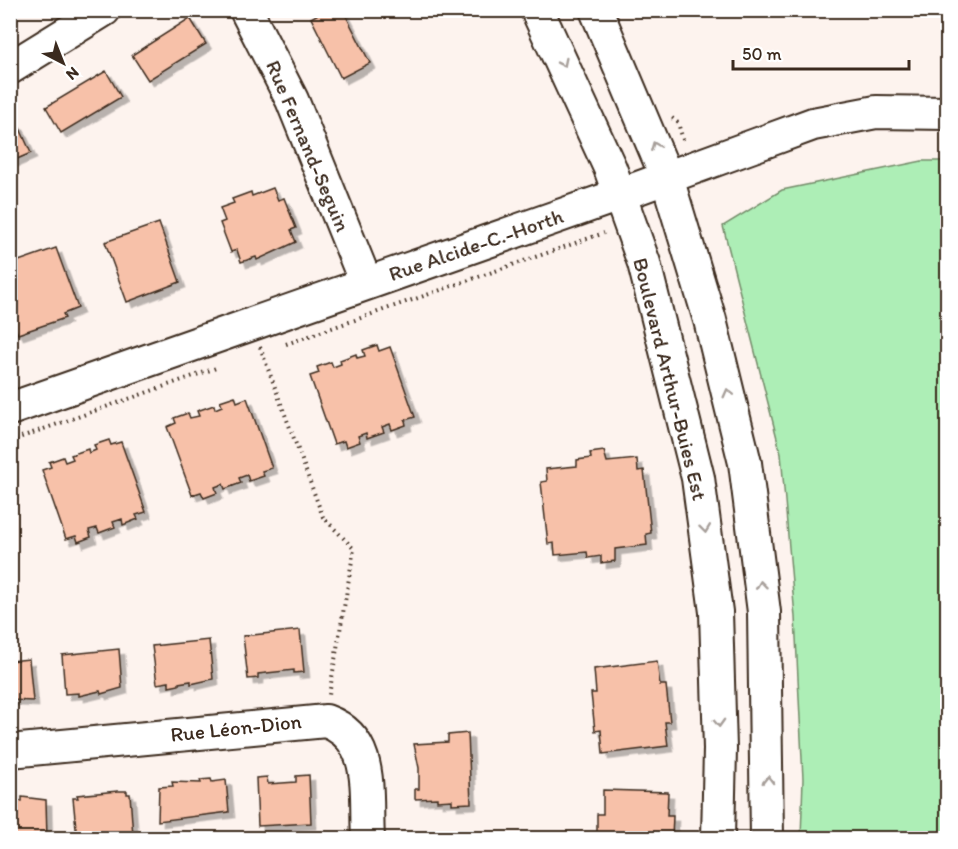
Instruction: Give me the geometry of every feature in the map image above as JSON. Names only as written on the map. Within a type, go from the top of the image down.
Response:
[{"type":"street","points":[[10,68],[104,10]]},
{"type":"street","name":"Rue Fernand-Seguin","points":[[246,10],[292,100],[366,284]]},
{"type":"street","name":"Boulevard Arthur-Buies Est","points":[[537,10],[570,76],[644,263],[698,478],[716,612],[720,749],[718,838]]},
{"type":"street","points":[[596,10],[667,178],[710,320],[745,463],[764,612],[767,838]]},
{"type":"street","name":"Rue Alcide-C.-Horth","points":[[10,409],[257,338],[366,284],[813,124],[876,112],[948,114]]},
{"type":"street","name":"Rue Léon-Dion","points":[[10,751],[325,721],[346,731],[361,750],[368,838]]},
{"type":"path","points":[[285,344],[599,236]]},
{"type":"path","points":[[257,338],[273,348]]},
{"type":"path","points":[[251,356],[257,338]]},
{"type":"path","points":[[257,338],[323,517],[354,549],[325,721]]},
{"type":"path","points":[[10,441],[229,363]]},
{"type":"green space","points":[[922,161],[948,161],[947,838],[801,838],[803,779],[795,617],[781,454],[723,226],[782,190]]},
{"type":"building","points":[[325,10],[343,10],[370,63],[341,78],[311,18]]},
{"type":"building","points":[[190,18],[206,44],[148,80],[132,55]]},
{"type":"building","points":[[106,71],[121,97],[61,133],[46,107]]},
{"type":"building","points":[[18,124],[31,153],[10,162],[10,127]]},
{"type":"building","points":[[273,188],[278,200],[284,198],[296,228],[291,230],[296,242],[257,260],[256,257],[241,262],[237,250],[231,252],[220,223],[225,221],[220,208],[234,203],[232,199],[251,192],[252,196]]},
{"type":"building","points":[[159,223],[180,282],[127,302],[105,242]]},
{"type":"building","points":[[56,248],[78,308],[63,314],[65,318],[18,334],[16,330],[10,332],[10,264]]},
{"type":"building","points":[[377,345],[379,351],[390,347],[415,417],[405,420],[406,425],[392,430],[390,424],[382,427],[384,432],[367,438],[366,433],[358,436],[360,442],[346,447],[344,441],[334,444],[310,376],[319,373],[317,367],[331,362],[333,367],[341,364],[340,360],[356,354],[357,358],[365,356],[363,350]]},
{"type":"building","points":[[235,396],[237,402],[247,398],[272,468],[262,471],[264,476],[249,481],[247,475],[239,478],[241,483],[225,489],[223,484],[215,487],[217,493],[204,498],[201,492],[192,495],[167,427],[176,423],[174,418],[188,413],[190,418],[199,416],[197,411],[214,405],[215,409],[222,406],[220,401]]},
{"type":"building","points":[[109,440],[111,445],[121,442],[146,512],[136,515],[138,519],[123,525],[122,519],[113,522],[115,527],[99,533],[97,528],[89,530],[91,537],[78,542],[76,536],[66,539],[42,470],[51,467],[49,462],[63,457],[65,462],[73,459],[71,455],[88,449],[89,453],[96,450],[94,445]]},
{"type":"building","points":[[604,451],[607,462],[637,459],[638,471],[644,470],[651,533],[646,534],[647,545],[615,549],[615,561],[601,563],[601,556],[588,558],[587,552],[555,555],[554,543],[548,544],[541,482],[547,481],[546,469],[577,466],[577,460],[591,458],[590,453]]},
{"type":"building","points":[[300,630],[304,672],[294,673],[294,670],[258,674],[258,678],[248,679],[243,636]]},
{"type":"building","points":[[209,640],[213,679],[191,684],[191,681],[179,683],[179,685],[169,687],[169,682],[157,684],[152,646]]},
{"type":"building","points":[[119,649],[122,688],[101,694],[100,691],[79,696],[79,693],[65,694],[62,655]]},
{"type":"building","points":[[29,659],[33,701],[10,700],[10,661]]},
{"type":"building","points":[[657,661],[660,685],[666,685],[670,722],[665,722],[668,746],[603,754],[601,730],[595,731],[591,693],[596,693],[594,669]]},
{"type":"building","points":[[468,733],[471,803],[452,804],[452,800],[437,801],[437,798],[415,799],[415,789],[419,789],[419,768],[414,744],[448,742],[448,735]]},
{"type":"building","points":[[309,775],[311,823],[258,826],[256,778],[267,777],[268,784],[296,782],[296,776]]},
{"type":"building","points":[[211,779],[212,782],[226,780],[229,812],[158,821],[159,787],[173,786],[172,782],[201,783],[200,780]]},
{"type":"building","points":[[603,790],[668,792],[667,816],[673,816],[672,838],[597,838],[597,814],[603,814]]},
{"type":"building","points":[[127,791],[127,794],[130,794],[133,836],[77,838],[73,798],[78,798],[77,795]]},
{"type":"building","points":[[22,797],[46,800],[47,838],[10,838],[10,801],[22,801]]}]
